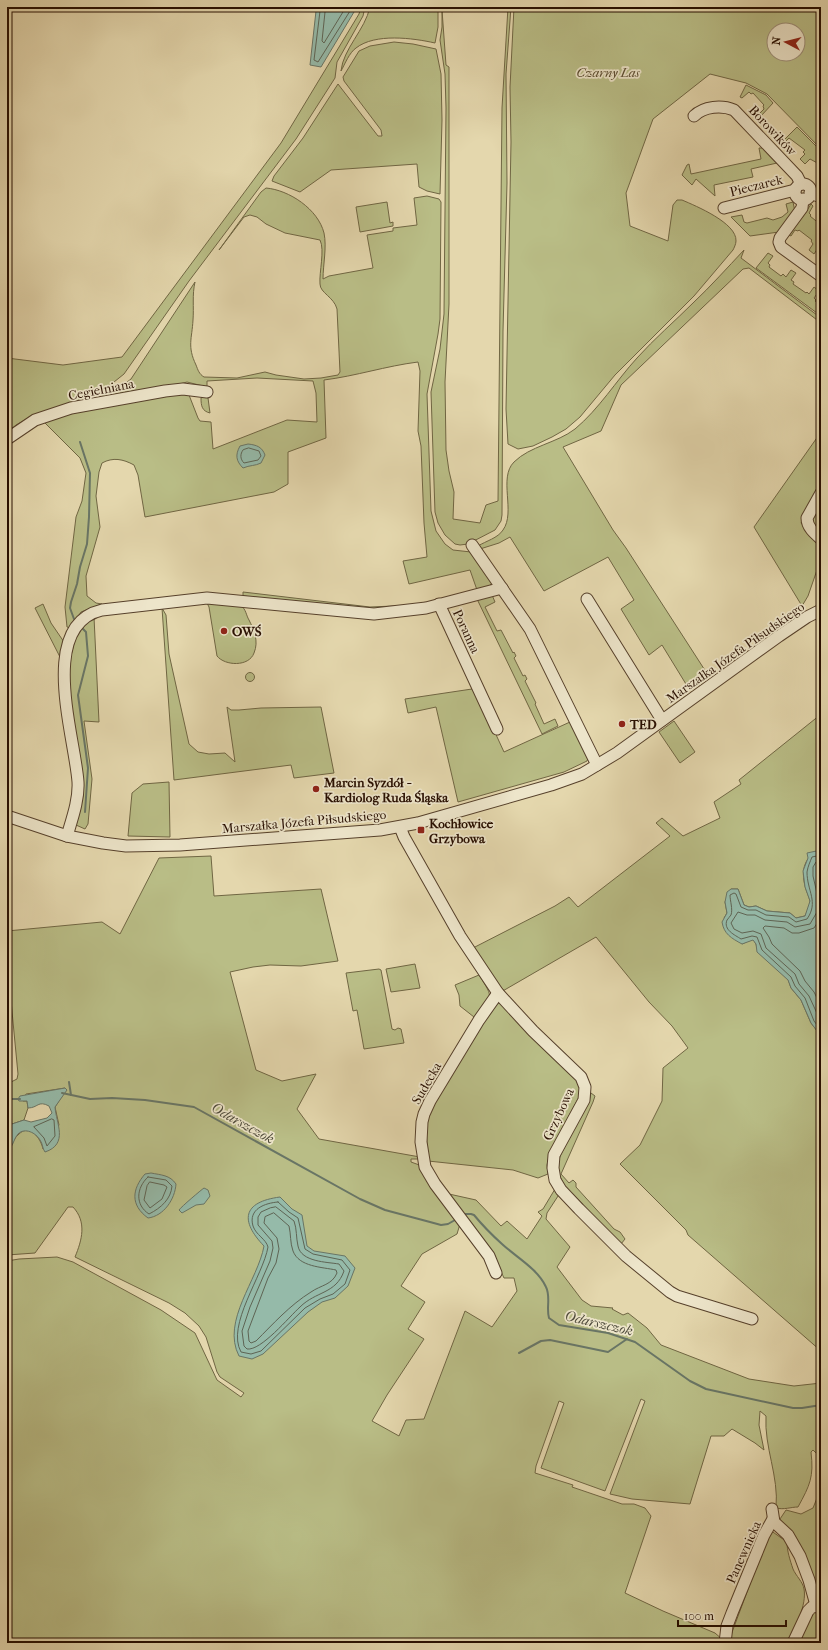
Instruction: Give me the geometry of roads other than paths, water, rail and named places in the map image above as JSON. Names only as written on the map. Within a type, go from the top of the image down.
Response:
[{"type":"street","name":"Borowików","points":[[694,116],[701,111],[714,107],[725,106],[734,110],[797,176],[798,187],[807,185],[807,196]]},
{"type":"street","name":"Pieczarek","points":[[724,208],[798,187]]},
{"type":"street","points":[[821,197],[807,196],[802,208],[780,238],[779,242],[781,247],[821,276]]},
{"type":"street","name":"Cegielniana","points":[[7,439],[35,420],[71,408],[165,391],[183,389],[207,392]]},
{"type":"street","points":[[821,492],[807,518],[810,528],[821,539]]},
{"type":"street","points":[[472,545],[530,629],[598,765]]},
{"type":"street","name":"Poranna","points":[[497,729],[439,604],[502,588]]},
{"type":"street","points":[[67,836],[76,801],[78,783],[65,698],[67,647],[75,626],[92,612],[207,598],[374,614],[426,608],[439,604]]},
{"type":"street","points":[[587,599],[662,720]]},
{"type":"street","name":"Marszałka Józefa Piłsudskiego","points":[[7,816],[67,836],[114,845],[161,846],[400,827],[418,823],[551,785],[598,765],[778,636],[807,617],[821,610]]},
{"type":"street","name":"Grzybowa","points":[[400,827],[404,837],[455,927],[498,993],[532,1031],[578,1073],[584,1082],[586,1092],[584,1100],[556,1151],[553,1161],[553,1174],[561,1190],[626,1256],[670,1292],[677,1296],[752,1319]]},
{"type":"street","name":"Sudecka","points":[[496,1273],[489,1256],[435,1184],[425,1167],[422,1153],[421,1130],[424,1114],[430,1101],[479,1020],[498,993]]},
{"type":"street","name":"Panewnicka","points":[[725,1643],[727,1626],[773,1514],[774,1522],[794,1543],[819,1606]]},
{"type":"street","points":[[793,1643],[808,1612],[812,1607],[819,1606]]},
{"type":"water","points":[[314,7],[355,7],[354,12],[321,67],[310,65],[316,11]]},
{"type":"water","points":[[248,444],[259,447],[265,455],[261,463],[243,468],[239,463],[237,452],[240,446]]},
{"type":"water","points":[[821,850],[821,1036],[811,1023],[801,1000],[791,988],[788,980],[757,952],[756,944],[753,940],[742,944],[731,938],[724,930],[722,922],[727,913],[725,902],[727,892],[731,889],[738,889],[744,905],[749,907],[756,906],[767,911],[790,913],[796,918],[805,916],[810,901],[805,887],[803,871],[808,858],[807,853]]},
{"type":"water","points":[[65,1088],[67,1090],[55,1107],[59,1126],[59,1138],[57,1144],[45,1152],[38,1137],[33,1133],[24,1131],[18,1134],[10,1148],[7,1147],[7,1123],[12,1124],[24,1120],[31,1122],[47,1118],[52,1113],[49,1106],[45,1104],[28,1108],[27,1101],[19,1101],[18,1099],[20,1096]]},
{"type":"water","points":[[151,1173],[168,1177],[176,1184],[168,1206],[154,1217],[148,1218],[138,1208],[135,1191],[137,1185],[145,1174]]},
{"type":"water","points":[[204,1188],[208,1190],[210,1196],[204,1204],[196,1205],[182,1213],[179,1210],[187,1202]]},
{"type":"water","points":[[280,1197],[292,1209],[302,1215],[307,1246],[314,1251],[345,1256],[355,1268],[348,1286],[335,1298],[322,1302],[308,1312],[263,1354],[252,1359],[239,1356],[235,1343],[234,1329],[242,1301],[255,1273],[264,1246],[256,1237],[251,1228],[248,1221],[249,1214],[252,1208],[258,1203]]},
{"type":"waterway","points":[[74,619],[70,608],[87,544],[89,517],[90,473],[80,442]]},
{"type":"waterway","points":[[82,628],[86,632],[88,656],[78,695],[88,768],[85,812]]},
{"type":"waterway","points":[[69,1082],[71,1095]]},
{"type":"waterway","name":"Odarszczok","points":[[62,1093],[90,1099],[112,1098],[145,1100],[194,1107],[360,1199],[385,1210],[441,1225],[448,1224],[455,1220]]},
{"type":"waterway","name":"Odarszczok","points":[[7,1099],[20,1099]]},
{"type":"waterway","name":"Odarszczok","points":[[465,1214],[474,1215],[498,1241],[538,1275],[546,1287],[549,1318],[559,1325],[608,1333],[635,1342],[690,1381],[706,1389],[793,1408],[821,1405]]},
{"type":"waterway","points":[[519,1353],[541,1341],[550,1340],[608,1352],[627,1339]]},
{"type":"place","name":"OWŚ","points":[[224,631]]},
{"type":"place","name":"TED","points":[[622,724]]},
{"type":"place","name":"Marcin Syzdół - Kardiolog Ruda Śląska","points":[[316,789]]},
{"type":"place","name":"Kochłowice Grzybowa","points":[[421,830]]},
{"type":"park label","name":"Czarny Las","points":[[608,72]]}]
